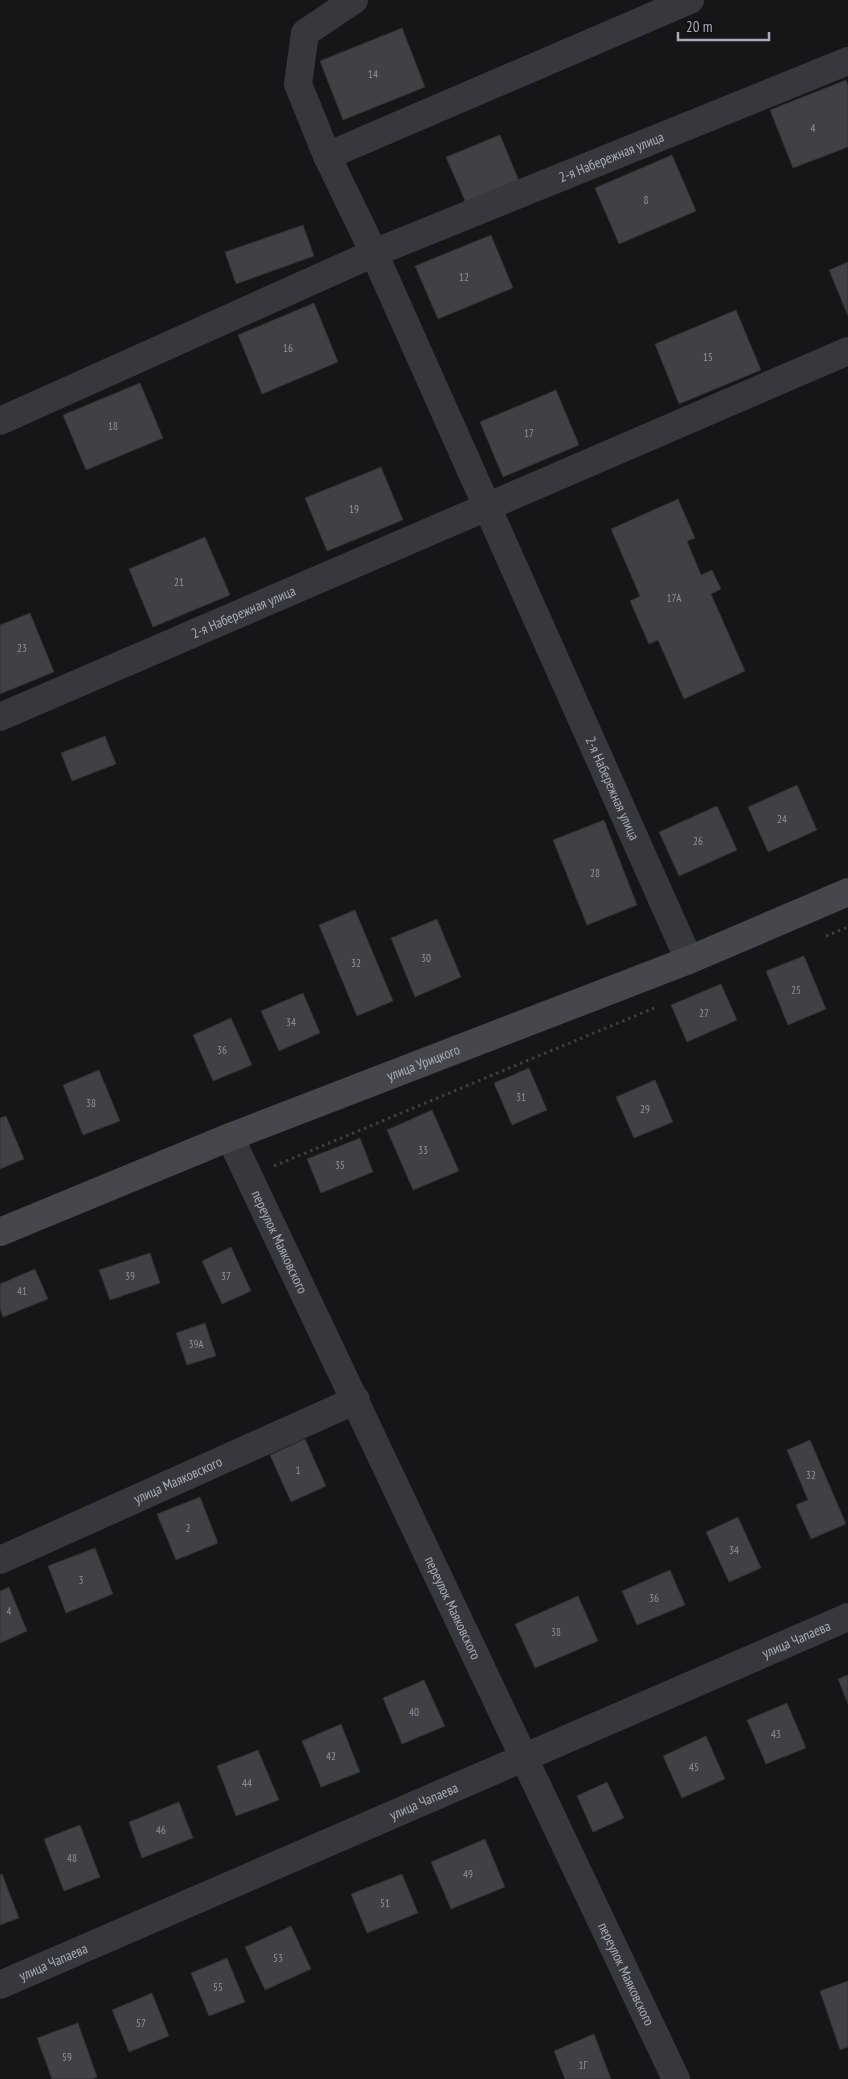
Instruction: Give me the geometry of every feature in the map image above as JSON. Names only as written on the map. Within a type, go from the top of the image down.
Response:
[{"type":"street","name":"2-я Набережная улица","points":[[354,0],[305,33],[298,84],[327,156],[374,253],[689,960]]},
{"type":"street","points":[[327,156],[690,0]]},
{"type":"street","name":"2-я Набережная улица","points":[[0,421],[374,253],[848,61]]},
{"type":"street","name":"2-я Набережная улица","points":[[0,717],[848,351]]},
{"type":"street","name":"улица Урицкого","points":[[0,1232],[230,1137],[689,960],[848,892]]},
{"type":"street","name":"переулок Маяковского","points":[[230,1137],[526,1758],[676,2079]]},
{"type":"street","name":"улица Маяковского","points":[[0,1560],[356,1400]]},
{"type":"street","name":"улица Чапаева","points":[[0,1985],[848,1617]]},
{"type":"path","points":[[820,939],[848,927]]},
{"type":"path","points":[[248,1176],[654,1008]]},
{"type":"building","points":[[402,28],[425,87],[343,120],[320,61]]},
{"type":"building","points":[[846,80],[848,85],[848,147],[793,168],[770,110]]},
{"type":"building","points":[[500,135],[519,181],[466,203],[446,157]]},
{"type":"building","points":[[672,155],[696,211],[619,244],[595,188]]},
{"type":"building","points":[[303,225],[314,256],[236,284],[225,252]]},
{"type":"building","points":[[491,235],[513,288],[438,319],[415,266]]},
{"type":"building","points":[[848,262],[848,316],[829,270]]},
{"type":"building","points":[[314,303],[338,362],[262,394],[238,335]]},
{"type":"building","points":[[736,310],[761,370],[679,404],[655,344]]},
{"type":"building","points":[[140,383],[163,438],[86,470],[63,415]]},
{"type":"building","points":[[556,390],[579,445],[503,477],[480,422]]},
{"type":"building","points":[[381,467],[403,520],[327,551],[305,498]]},
{"type":"building","points":[[678,499],[695,538],[687,541],[701,575],[712,570],[721,589],[711,594],[745,671],[684,699],[658,640],[649,644],[630,601],[640,596],[611,529]]},
{"type":"building","points":[[205,537],[230,595],[153,627],[129,569]]},
{"type":"building","points":[[30,613],[54,672],[0,694],[0,625]]},
{"type":"building","points":[[105,736],[116,764],[72,781],[61,753]]},
{"type":"building","points":[[797,785],[817,830],[768,852],[748,807]]},
{"type":"building","points":[[717,806],[737,850],[679,876],[659,832]]},
{"type":"building","points":[[604,820],[637,905],[587,925],[553,840]]},
{"type":"building","points":[[355,910],[393,1001],[357,1016],[319,925]]},
{"type":"building","points":[[437,919],[461,977],[415,997],[391,938]]},
{"type":"building","points":[[804,956],[826,1009],[788,1025],[766,971]]},
{"type":"building","points":[[721,984],[737,1020],[687,1042],[671,1005]]},
{"type":"building","points":[[303,993],[320,1033],[279,1051],[261,1011]]},
{"type":"building","points":[[231,1018],[252,1065],[213,1081],[193,1035]]},
{"type":"building","points":[[529,1068],[547,1110],[512,1125],[494,1083]]},
{"type":"building","points":[[99,1070],[120,1121],[83,1135],[63,1085]]},
{"type":"building","points":[[655,1080],[673,1122],[634,1138],[616,1097]]},
{"type":"building","points":[[432,1110],[459,1171],[413,1190],[387,1130]]},
{"type":"building","points":[[6,1116],[24,1159],[0,1169],[0,1118]]},
{"type":"building","points":[[360,1138],[373,1172],[321,1193],[307,1159]]},
{"type":"building","points":[[231,1247],[251,1291],[222,1304],[202,1261]]},
{"type":"building","points":[[150,1253],[160,1283],[110,1300],[99,1270]]},
{"type":"building","points":[[35,1269],[48,1299],[3,1317],[0,1309],[0,1284]]},
{"type":"building","points":[[205,1323],[216,1356],[187,1365],[176,1333]]},
{"type":"building","points":[[305,1439],[326,1486],[291,1502],[270,1455]]},
{"type":"building","points":[[810,1440],[846,1524],[811,1539],[796,1505],[808,1500],[787,1450]]},
{"type":"building","points":[[200,1497],[218,1543],[176,1560],[157,1514]]},
{"type":"building","points":[[738,1517],[761,1568],[729,1582],[706,1532]]},
{"type":"building","points":[[95,1548],[113,1594],[66,1613],[48,1566]]},
{"type":"building","points":[[670,1570],[685,1605],[637,1625],[622,1591]]},
{"type":"building","points":[[9,1587],[27,1631],[0,1643],[0,1591]]},
{"type":"building","points":[[578,1596],[598,1641],[535,1668],[515,1624]]},
{"type":"building","points":[[848,1675],[848,1704],[838,1679]]},
{"type":"building","points":[[424,1680],[445,1726],[402,1744],[383,1698]]},
{"type":"building","points":[[787,1703],[806,1748],[766,1764],[747,1720]]},
{"type":"building","points":[[341,1724],[360,1772],[321,1787],[302,1741]]},
{"type":"building","points":[[706,1736],[725,1779],[682,1798],[663,1756]]},
{"type":"building","points":[[258,1750],[279,1800],[236,1816],[217,1766]]},
{"type":"building","points":[[607,1782],[624,1818],[593,1832],[577,1796]]},
{"type":"building","points":[[179,1802],[193,1838],[142,1858],[129,1822]]},
{"type":"building","points":[[80,1825],[100,1877],[64,1891],[44,1839]]},
{"type":"building","points":[[485,1839],[505,1887],[451,1909],[431,1862]]},
{"type":"building","points":[[2,1874],[19,1918],[0,1925],[0,1875]]},
{"type":"building","points":[[402,1874],[418,1913],[367,1933],[351,1894]]},
{"type":"building","points":[[291,1926],[311,1969],[265,1990],[245,1947]]},
{"type":"building","points":[[227,1958],[245,2002],[209,2016],[191,1973]]},
{"type":"building","points":[[848,1981],[848,2047],[840,2050],[820,1991]]},
{"type":"building","points":[[152,1993],[169,2036],[129,2052],[112,2010]]},
{"type":"building","points":[[78,2023],[97,2077],[92,2079],[52,2079],[37,2038]]},
{"type":"building","points":[[594,2034],[611,2079],[565,2079],[554,2051]]}]
